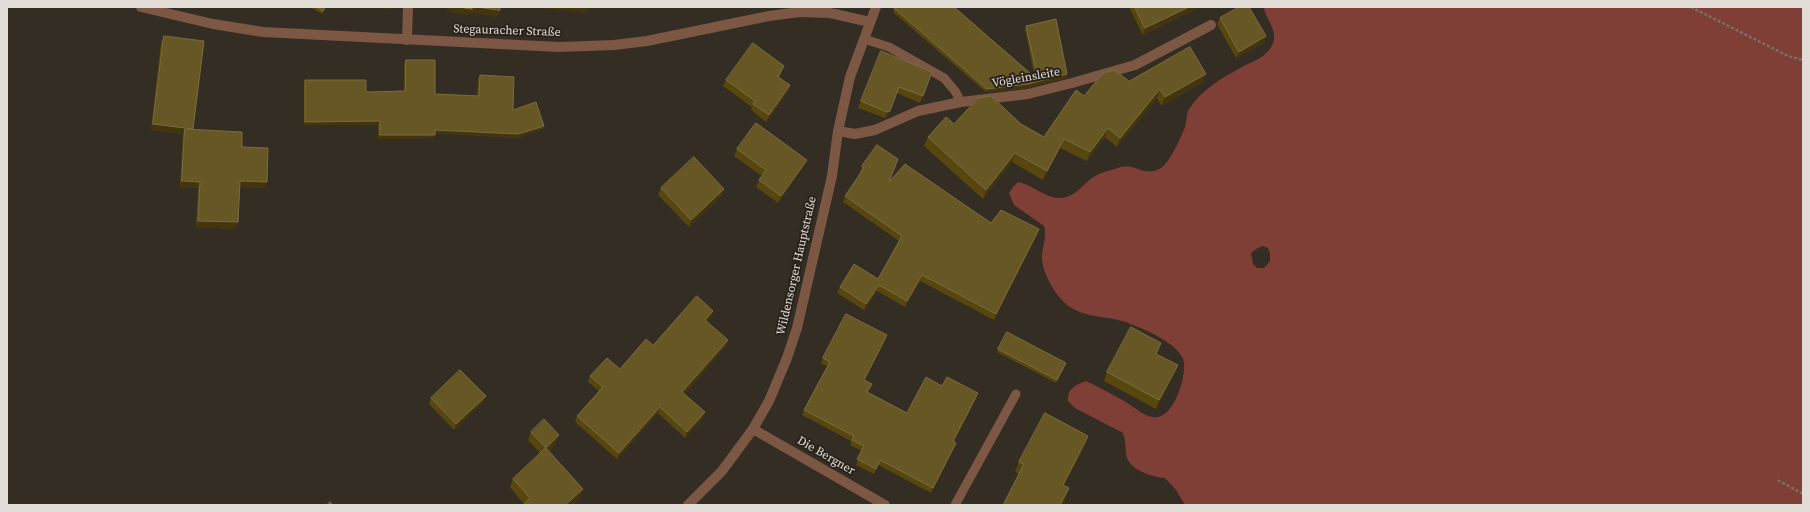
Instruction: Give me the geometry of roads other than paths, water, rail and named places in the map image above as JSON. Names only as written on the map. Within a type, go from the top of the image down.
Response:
[{"type":"street","name":"Stegauracher Straße","points":[[141,7],[213,24],[263,32],[559,47],[614,45],[647,41],[768,11],[830,13],[870,22]]},
{"type":"street","points":[[407,40],[408,7]]},
{"type":"street","name":"Wildensorger Hauptstraße","points":[[688,505],[722,471],[753,429],[769,401],[787,358],[797,328],[832,176],[838,131],[850,77],[876,7]]},
{"type":"street","name":"Vögleinsleite","points":[[838,131],[855,134],[875,130],[918,111],[960,102],[1028,94],[1072,83],[1135,64],[1211,25]]},
{"type":"street","name":"Die Bergner","points":[[753,429],[885,505]]},
{"type":"lane","points":[[864,39],[889,47],[944,78],[955,91],[960,102]]},
{"type":"lane","points":[[955,505],[1016,394]]}]
